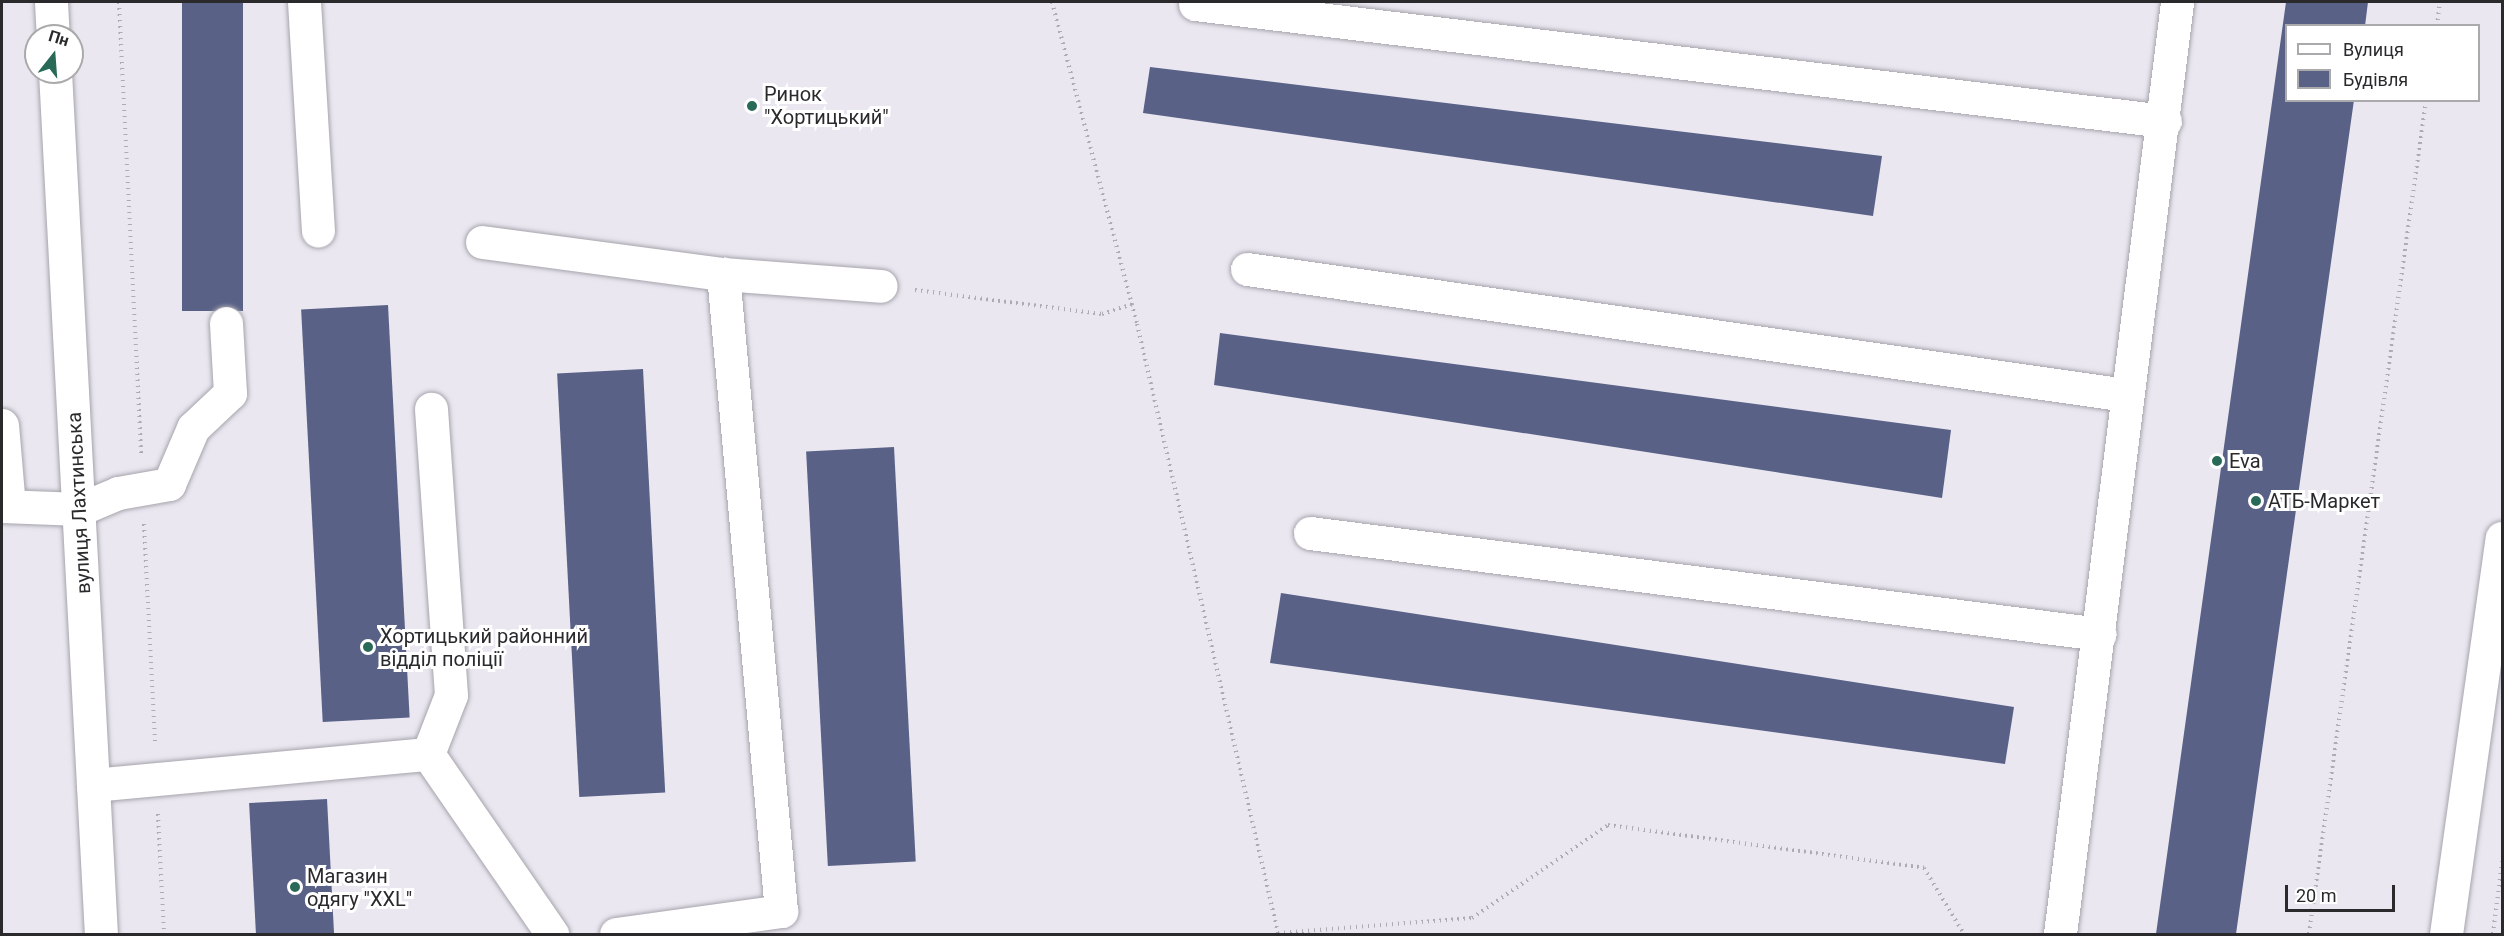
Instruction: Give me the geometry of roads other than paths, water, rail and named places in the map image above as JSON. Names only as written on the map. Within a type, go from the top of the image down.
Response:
[{"type":"street","points":[[51,2],[52,24]]},
{"type":"street","points":[[304,2],[318,231]]},
{"type":"street","points":[[2060,934],[2100,634],[2126,395],[2165,121],[2177,2]]},
{"type":"street","points":[[1195,4],[2165,121]]},
{"type":"street","name":"вулиця Лахтинська","points":[[56,84],[101,934]]},
{"type":"street","points":[[482,242],[723,274],[881,286]]},
{"type":"street","points":[[1247,269],[2126,395]]},
{"type":"street","points":[[616,934],[781,911],[723,274]]},
{"type":"street","points":[[2,425],[5,506],[80,509],[118,493],[169,484],[193,428],[230,393],[226,323]]},
{"type":"street","points":[[428,754],[451,694],[431,409]]},
{"type":"street","points":[[1310,533],[2100,634]]},
{"type":"street","points":[[2446,934],[2502,538]]},
{"type":"street","points":[[93,785],[428,754]]},
{"type":"street","points":[[428,754],[552,934]]},
{"type":"place","name":"Ринок \"Хортицький\"","points":[[752,106]]},
{"type":"place","name":"Eva","points":[[2217,461]]},
{"type":"place","name":"АТБ-Маркет","points":[[2256,501]]},
{"type":"place","name":"Хортицький районний відділ поліції","points":[[368,647]]},
{"type":"place","name":"Магазин одягу \"XXL\"","points":[[295,887]]}]
